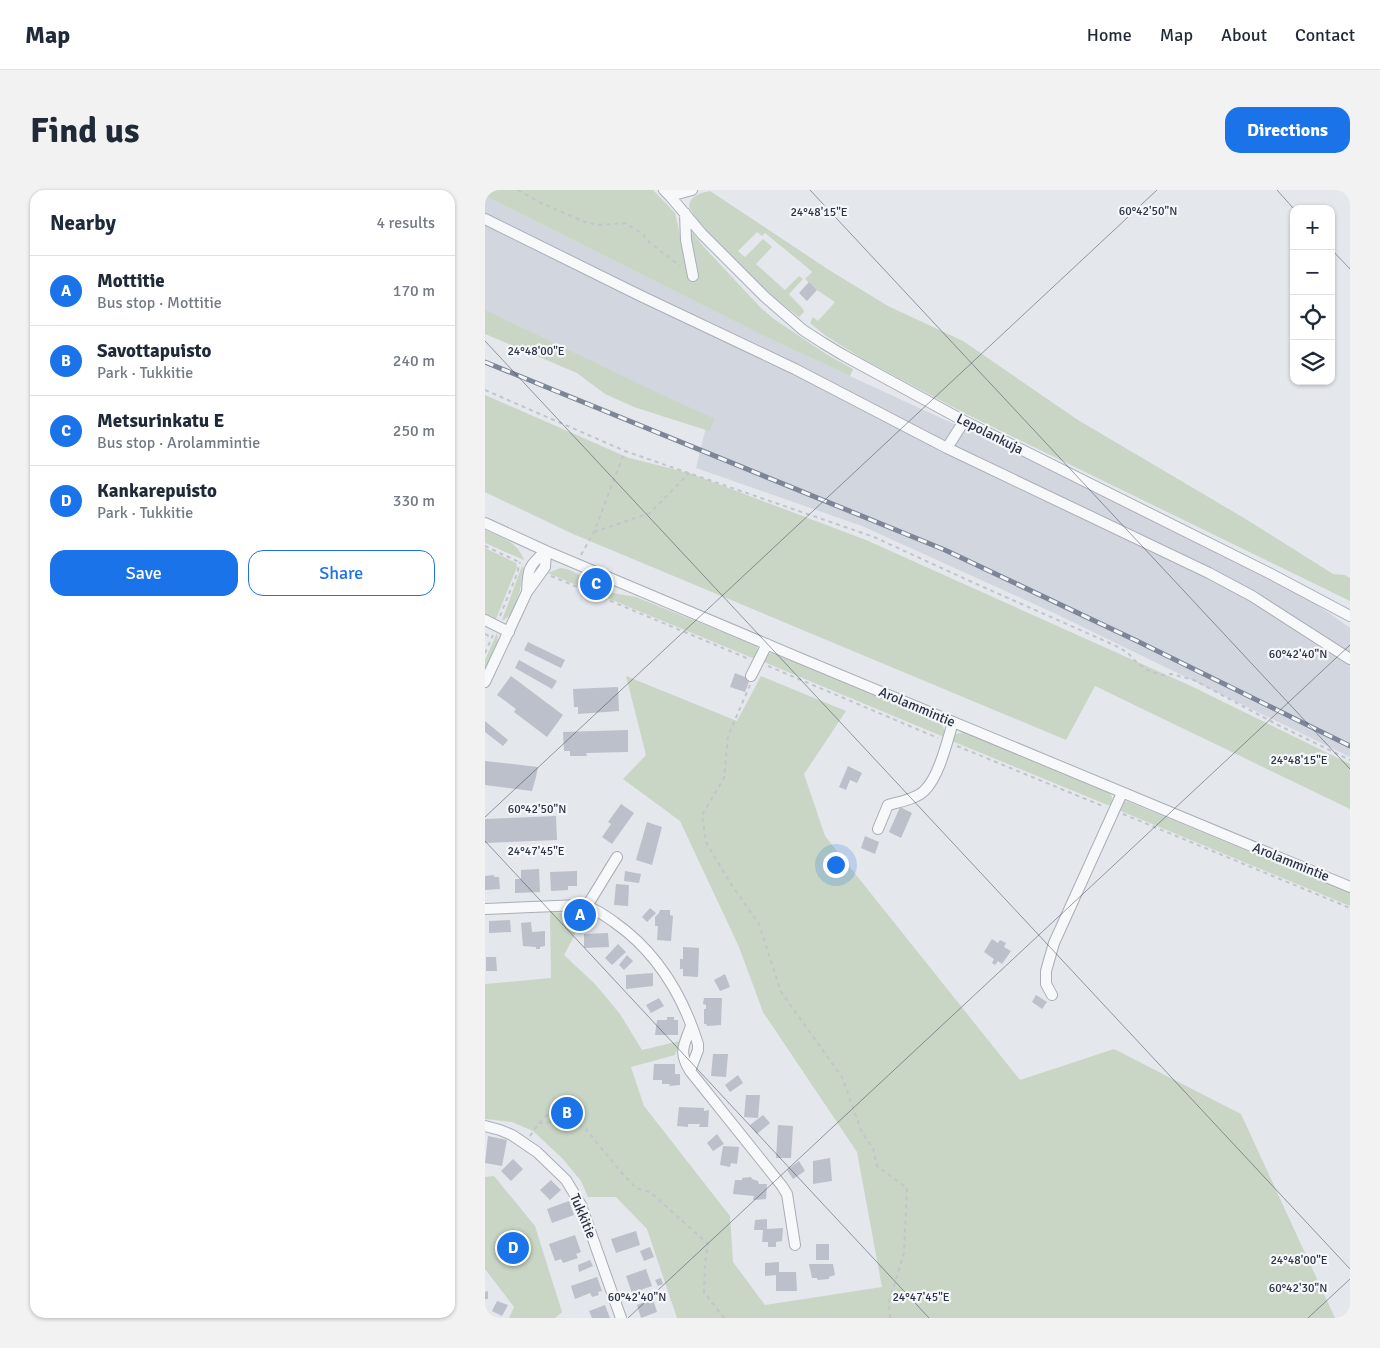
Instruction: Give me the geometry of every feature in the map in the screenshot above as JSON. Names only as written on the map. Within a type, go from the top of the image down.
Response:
[{"type":"street","points":[[667,193],[692,190]]},
{"type":"street","name":"Lepolankuja","points":[[667,193],[721,254],[765,298],[803,330],[843,355],[964,421],[1269,573],[1350,616]]},
{"type":"street","points":[[685,213],[686,240],[692,274]]},
{"type":"street","points":[[485,219],[795,369],[947,448],[1209,572],[1252,596],[1350,659]]},
{"type":"street","points":[[947,448],[964,421]]},
{"type":"street","name":"Arolammintie","points":[[485,523],[546,551],[767,644],[1350,887]]},
{"type":"street","points":[[527,592],[530,567],[546,551]]},
{"type":"street","points":[[485,682],[527,592],[545,567],[546,551]]},
{"type":"street","points":[[485,620],[509,632]]},
{"type":"street","points":[[751,676],[767,644]]},
{"type":"street","points":[[878,829],[888,806],[923,792],[929,785],[938,769],[953,722]]},
{"type":"street","points":[[1052,995],[1046,984],[1046,971],[1054,943],[1122,793]]},
{"type":"street","points":[[587,906],[617,857]]},
{"type":"street","points":[[485,909],[587,906],[626,931],[655,959],[667,975],[677,994],[698,1044],[698,1050],[691,1071]]},
{"type":"street","points":[[691,1026],[683,1055],[691,1071],[787,1194],[795,1245]]},
{"type":"street","name":"Tukkitie","points":[[485,1126],[512,1135],[537,1152],[566,1180],[574,1191],[581,1205],[621,1318]]},
{"type":"path","points":[[518,190],[539,202],[591,224],[625,223],[643,234],[649,242],[692,274]]},
{"type":"path","points":[[485,390],[625,451],[874,537],[1114,645],[1127,652],[1137,663],[1149,671],[1161,675],[1171,674],[1194,680],[1276,724],[1350,760]]},
{"type":"path","points":[[577,564],[594,532],[625,451]]},
{"type":"path","points":[[594,532],[650,514],[689,473]]},
{"type":"path","points":[[485,546],[530,567]]},
{"type":"path","points":[[485,653],[517,574],[520,562]]},
{"type":"path","points":[[542,572],[1350,908]]},
{"type":"path","points":[[592,594],[596,584]]},
{"type":"path","points":[[485,634],[491,637]]},
{"type":"path","points":[[751,676],[752,680],[728,736],[724,778],[702,815],[706,842],[729,881],[759,924],[781,992],[843,1077],[862,1133],[873,1148],[877,1166],[907,1188],[905,1253],[889,1302],[889,1318]]},
{"type":"path","points":[[524,1144],[542,1119],[569,1099]]},
{"type":"path","points":[[539,1123],[568,1121],[585,1128],[636,1188],[650,1192],[708,1244],[704,1292],[724,1318]]},
{"type":"shaded area","points":[[485,196],[776,342],[1006,448],[1225,555],[1313,602],[1350,628],[1350,757],[1054,613],[862,526],[696,468],[706,427],[485,316]]},
{"type":"green space","points":[[485,190],[653,190],[675,213],[681,239],[692,232],[760,307],[774,319],[826,354],[853,369],[850,376],[776,342],[485,196]]},
{"type":"green space","points":[[710,191],[829,270],[888,306],[963,341],[1078,420],[1244,518],[1333,574],[1345,575],[1350,578],[1350,601],[966,414],[863,359],[826,336],[810,323],[813,317],[818,321],[835,302],[805,279],[812,272],[765,233],[762,236],[757,232],[738,251],[745,257],[763,239],[772,247],[756,264],[785,290],[799,276],[803,279],[789,294],[803,309],[804,312],[799,317],[743,268],[693,214],[689,206],[692,199],[699,194]]},
{"type":"green space","points":[[485,310],[715,419],[709,431],[634,407],[605,394],[577,373],[485,334]]},
{"type":"green space","points":[[485,395],[629,458],[689,473],[866,540],[1191,686],[1350,764],[1350,809],[1095,686],[1066,740],[573,534],[485,492]]},
{"type":"green space","points":[[485,530],[513,544],[524,560],[485,543]]},
{"type":"green space","points":[[485,548],[516,563],[517,567],[496,619],[485,614]]},
{"type":"green space","points":[[522,566],[524,568],[518,598],[511,613],[502,620]]},
{"type":"green space","points":[[560,568],[574,572],[594,584],[590,591],[548,573]]},
{"type":"green space","points":[[598,586],[613,593],[636,597],[757,646],[755,659],[595,593]]},
{"type":"green space","points":[[497,633],[498,643],[485,672],[485,660]]},
{"type":"green space","points":[[772,653],[940,723],[944,729],[944,737],[764,662],[768,654]]},
{"type":"green space","points":[[626,676],[737,721],[761,676],[846,711],[804,774],[825,836],[1020,1080],[1114,1049],[1241,1114],[1335,1318],[677,1318],[647,1229],[616,1197],[588,1197],[581,1181],[562,1158],[533,1131],[512,1122],[485,1119],[485,984],[551,978],[550,912],[586,914],[564,955],[595,984],[620,1014],[642,1050],[680,1041],[675,1055],[631,1067],[644,1106],[730,1216],[733,1262],[765,1305],[882,1287],[857,1152],[763,1012],[739,947],[680,821],[623,779],[646,755]]},
{"type":"green space","points":[[963,732],[1110,793],[1112,796],[1111,804],[1110,806],[952,741],[956,734]]},
{"type":"green space","points":[[1124,801],[1350,893],[1350,906],[1116,809]]},
{"type":"green space","points":[[494,1176],[535,1226],[562,1312],[555,1318],[509,1318],[514,1307],[485,1269],[485,1177]]},
{"type":"building","points":[[809,282],[817,290],[807,301],[799,293]]},
{"type":"building","points":[[528,642],[565,660],[561,668],[524,650]]},
{"type":"building","points":[[519,660],[557,681],[552,689],[515,668]]},
{"type":"building","points":[[735,673],[750,679],[745,692],[730,687]]},
{"type":"building","points":[[511,676],[563,715],[547,737],[514,712],[516,709],[497,695]]},
{"type":"building","points":[[618,687],[619,711],[578,714],[578,707],[574,707],[573,689]]},
{"type":"building","points":[[485,721],[508,740],[503,746],[485,732]]},
{"type":"building","points":[[628,730],[628,752],[586,753],[587,756],[570,756],[570,751],[564,751],[563,732]]},
{"type":"building","points":[[485,761],[538,767],[532,791],[485,785]]},
{"type":"building","points":[[848,766],[862,773],[857,783],[850,780],[846,790],[839,787]]},
{"type":"building","points":[[621,804],[634,813],[612,844],[602,837],[611,824],[608,822]]},
{"type":"building","points":[[900,807],[912,813],[901,838],[889,832]]},
{"type":"building","points":[[556,816],[557,840],[485,843],[485,819]]},
{"type":"building","points":[[647,822],[662,827],[652,865],[636,860]]},
{"type":"building","points":[[865,836],[879,842],[875,854],[861,848]]},
{"type":"building","points":[[539,869],[540,892],[515,893],[515,879],[521,879],[521,870]]},
{"type":"building","points":[[577,871],[577,886],[568,886],[568,890],[551,891],[550,872]]},
{"type":"building","points":[[625,871],[641,874],[639,883],[624,881]]},
{"type":"building","points":[[494,875],[494,877],[499,877],[500,889],[485,890],[485,876]]},
{"type":"building","points":[[616,884],[629,885],[628,906],[614,905]]},
{"type":"building","points":[[650,908],[656,913],[647,922],[642,917]]},
{"type":"building","points":[[660,910],[670,910],[670,915],[673,916],[671,941],[657,940],[658,926],[655,926],[655,917]]},
{"type":"building","points":[[510,920],[511,932],[489,933],[489,921]]},
{"type":"building","points":[[531,922],[532,932],[545,931],[545,946],[540,947],[540,949],[523,946],[521,923]]},
{"type":"building","points":[[608,933],[609,947],[584,948],[584,934]]},
{"type":"building","points":[[992,939],[998,943],[1000,940],[1006,943],[1004,947],[1011,951],[1002,964],[998,961],[995,965],[992,963],[994,959],[984,952]]},
{"type":"building","points":[[618,944],[626,952],[612,965],[605,958]]},
{"type":"building","points":[[683,947],[699,948],[698,977],[683,976],[683,969],[680,969],[680,959],[683,959]]},
{"type":"building","points":[[627,955],[633,961],[624,970],[619,965]]},
{"type":"building","points":[[486,957],[496,957],[497,971],[486,971]]},
{"type":"building","points":[[653,973],[653,986],[626,989],[626,975]]},
{"type":"building","points":[[725,974],[730,987],[720,991],[714,980]]},
{"type":"building","points":[[1036,995],[1047,1002],[1042,1009],[1032,1002]]},
{"type":"building","points":[[659,998],[664,1006],[651,1013],[646,1005]]},
{"type":"building","points":[[704,998],[722,998],[721,1025],[707,1026],[704,1024],[704,1009],[706,1009],[706,1005],[703,1004]]},
{"type":"building","points":[[667,1017],[674,1017],[674,1020],[678,1020],[678,1035],[655,1035],[657,1020],[667,1020]]},
{"type":"building","points":[[713,1054],[728,1054],[726,1077],[711,1076]]},
{"type":"building","points":[[654,1064],[675,1064],[675,1074],[680,1074],[680,1085],[669,1086],[670,1084],[662,1084],[662,1080],[653,1080]]},
{"type":"building","points":[[738,1075],[743,1083],[730,1092],[725,1085]]},
{"type":"building","points":[[746,1095],[760,1095],[758,1118],[744,1117]]},
{"type":"building","points":[[679,1107],[709,1110],[708,1127],[699,1127],[700,1124],[688,1124],[688,1127],[677,1126]]},
{"type":"building","points":[[763,1115],[770,1123],[757,1134],[750,1125]]},
{"type":"building","points":[[778,1125],[793,1126],[791,1158],[776,1158]]},
{"type":"building","points":[[717,1134],[724,1144],[713,1151],[707,1143]]},
{"type":"building","points":[[488,1136],[507,1140],[502,1166],[485,1163]]},
{"type":"building","points":[[723,1146],[739,1147],[737,1164],[731,1163],[730,1167],[720,1165]]},
{"type":"building","points":[[830,1158],[832,1181],[813,1184],[813,1161]]},
{"type":"building","points":[[513,1159],[523,1169],[511,1181],[501,1171]]},
{"type":"building","points":[[799,1161],[805,1171],[793,1179],[787,1170]]},
{"type":"building","points":[[751,1177],[758,1181],[759,1184],[767,1184],[766,1199],[753,1200],[754,1196],[733,1194],[735,1180]]},
{"type":"building","points":[[551,1180],[561,1190],[550,1200],[540,1190]]},
{"type":"building","points":[[569,1201],[574,1215],[552,1223],[547,1209]]},
{"type":"building","points":[[767,1219],[767,1229],[783,1228],[782,1241],[776,1242],[776,1247],[768,1247],[768,1242],[762,1242],[763,1230],[754,1230],[755,1220]]},
{"type":"building","points":[[636,1231],[640,1245],[616,1253],[611,1239]]},
{"type":"building","points":[[575,1235],[581,1252],[576,1254],[578,1258],[563,1263],[561,1259],[555,1261],[549,1244]]},
{"type":"building","points":[[816,1244],[829,1244],[829,1260],[816,1260]]},
{"type":"building","points":[[650,1247],[654,1257],[644,1261],[640,1251]]},
{"type":"building","points":[[590,1260],[593,1266],[579,1272],[578,1265]]},
{"type":"building","points":[[779,1262],[779,1272],[796,1272],[797,1291],[776,1291],[776,1275],[765,1276],[765,1263]]},
{"type":"building","points":[[809,1264],[833,1264],[835,1275],[829,1277],[829,1279],[818,1280],[817,1278],[812,1278]]},
{"type":"building","points":[[646,1269],[652,1286],[632,1293],[626,1276]]},
{"type":"building","points":[[597,1277],[602,1291],[598,1292],[599,1295],[592,1297],[590,1293],[575,1299],[571,1286]]},
{"type":"building","points":[[661,1278],[663,1284],[658,1286],[655,1280]]},
{"type":"building","points":[[488,1291],[488,1299],[485,1299],[485,1292]]},
{"type":"building","points":[[653,1299],[657,1312],[641,1318],[637,1305]]},
{"type":"building","points":[[497,1301],[508,1305],[502,1316],[492,1311]]},
{"type":"building","points":[[605,1305],[610,1318],[592,1318],[589,1311]]},
{"type":"railway","points":[[485,362],[945,550],[1135,640],[1350,746]]},
{"type":"place","name":"Metsurinkatu E","points":[[596,584]]},
{"type":"place","name":"Mottitie","points":[[580,915]]},
{"type":"place","name":"Savottapuisto","points":[[567,1113]]},
{"type":"place","name":"Kankarepuisto","points":[[513,1248]]}]
